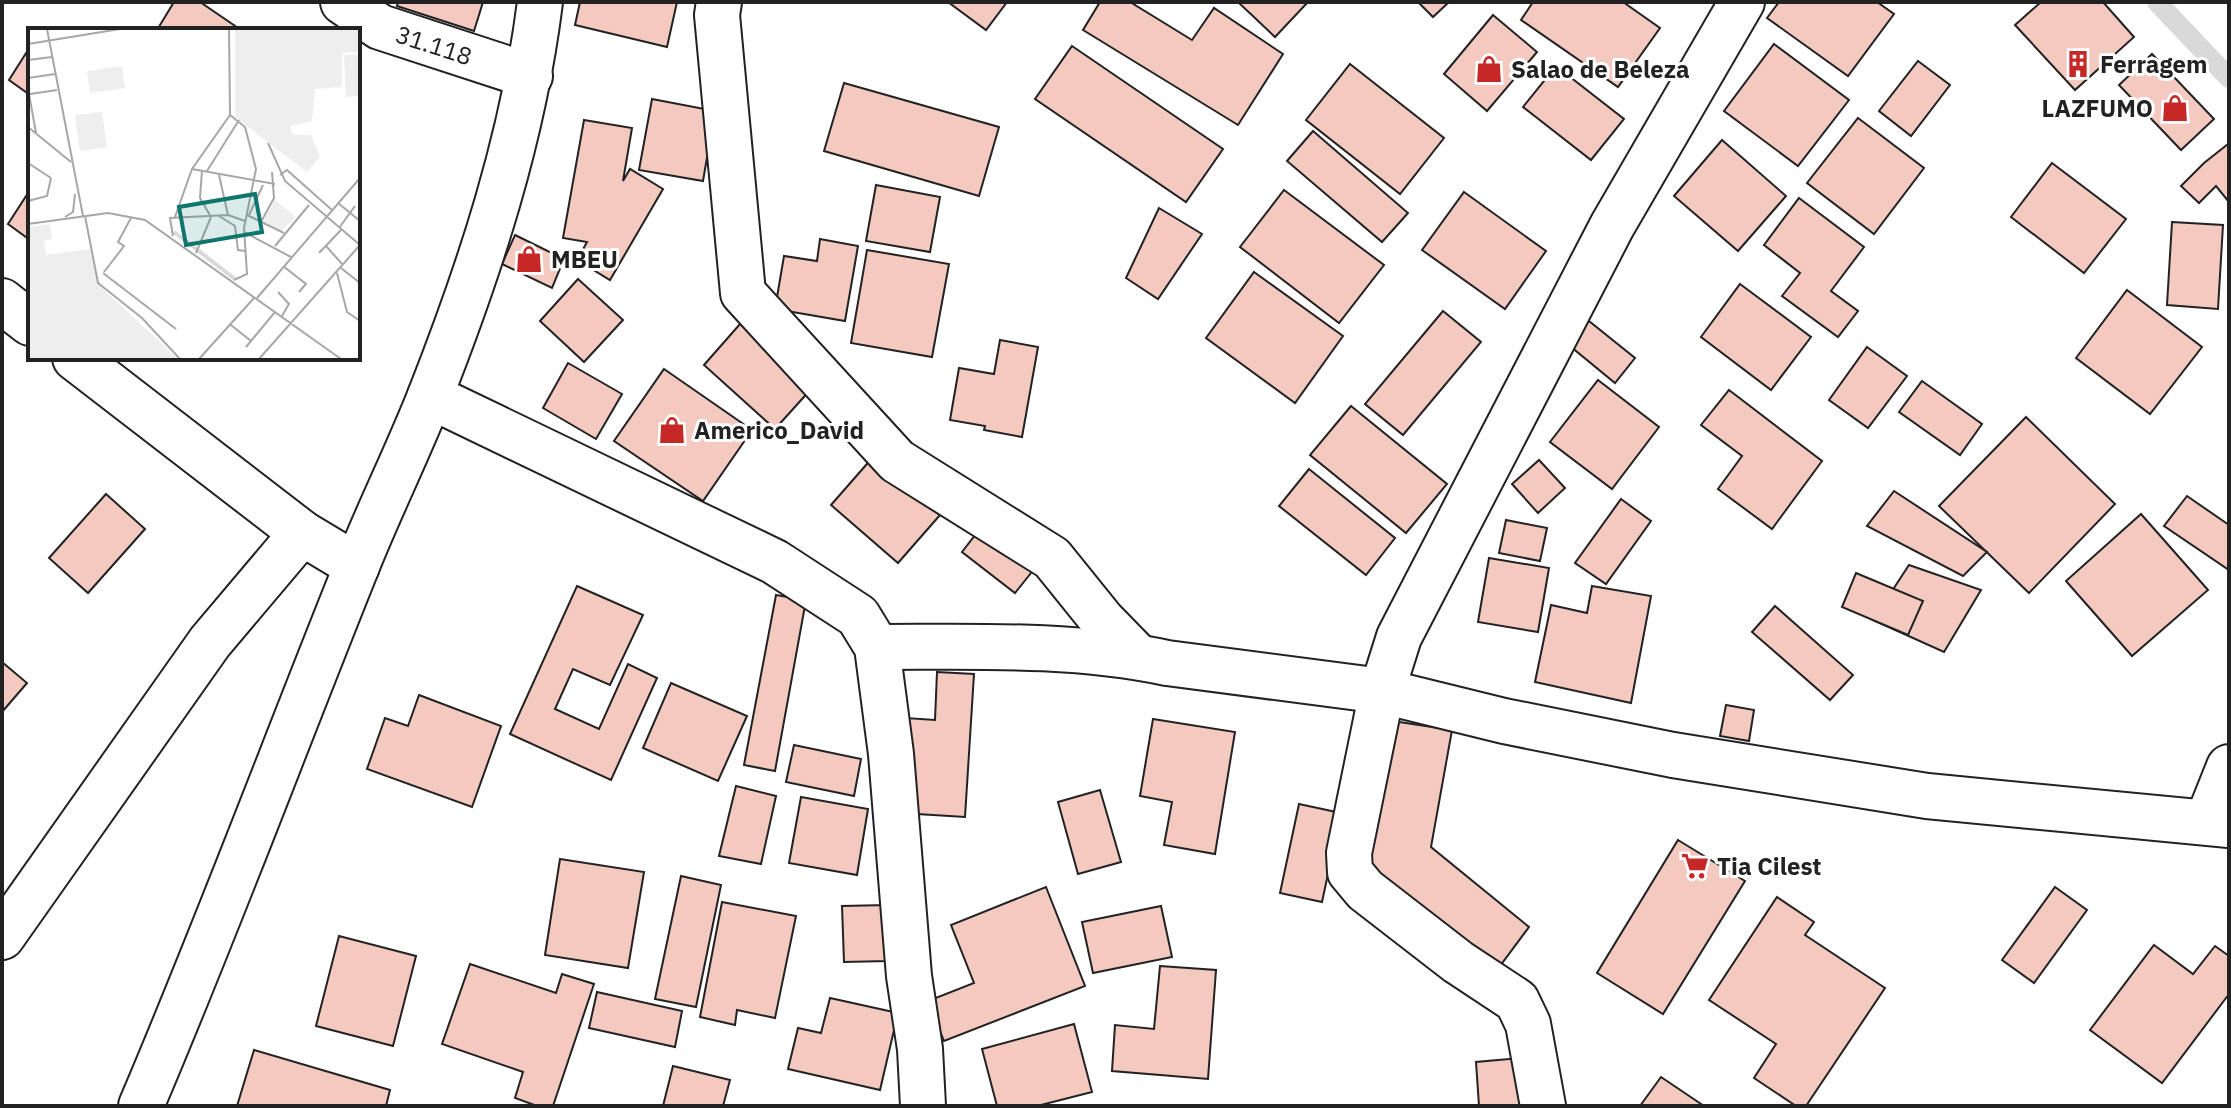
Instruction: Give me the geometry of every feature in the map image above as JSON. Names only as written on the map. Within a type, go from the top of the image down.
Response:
[{"type":"street","name":"31.118","points":[[343,2],[380,27],[530,76]]},
{"type":"street","points":[[141,1106],[198,972],[357,566],[430,396],[495,212],[530,76],[540,2]]},
{"type":"street","points":[[719,2],[717,15],[743,293],[897,461],[1052,558],[1102,620],[1138,657]]},
{"type":"street","points":[[1543,1106],[1528,1024],[1517,1001],[1458,962],[1365,890],[1350,872],[1349,853],[1382,691],[1399,637],[1612,226],[1742,2]]},
{"type":"street","points":[[2,301],[28,321]]},
{"type":"street","points":[[78,360],[302,533],[357,566]]},
{"type":"street","points":[[430,396],[775,562],[858,616],[877,647],[891,754],[923,1106]]},
{"type":"street","points":[[2,937],[210,642],[302,533]]},
{"type":"street","points":[[877,647],[1024,647],[1138,657],[1382,691],[1504,721],[1673,755],[1927,796],[2218,824],[2229,767]]},
{"type":"building","points":[[174,2],[200,2],[238,28],[158,28]]},
{"type":"building","points":[[398,2],[483,2],[474,31],[397,6]]},
{"type":"building","points":[[580,2],[677,2],[667,47],[575,25]]},
{"type":"building","points":[[948,2],[1007,2],[986,30]]},
{"type":"building","points":[[1100,2],[1130,2],[1192,40],[1214,8],[1283,54],[1238,125],[1083,30]]},
{"type":"building","points":[[1238,2],[1308,2],[1275,37]]},
{"type":"building","points":[[1418,2],[1449,2],[1433,17]]},
{"type":"building","points":[[1533,2],[1623,2],[1660,28],[1618,87],[1521,20]]},
{"type":"building","points":[[1779,2],[1877,2],[1894,14],[1848,76],[1767,18]]},
{"type":"building","name":"Ferragem","points":[[2041,2],[2103,2],[2134,37],[2075,90],[2015,25]]},
{"type":"building","points":[[1493,15],[1537,52],[1487,111],[1444,74]]},
{"type":"building","points":[[1774,44],[1849,100],[1798,166],[1724,111]]},
{"type":"building","points":[[1072,46],[1223,149],[1186,202],[1035,99]]},
{"type":"building","points":[[28,50],[28,94],[9,80]]},
{"type":"building","points":[[2152,54],[2214,119],[2181,150],[2119,85]]},
{"type":"building","points":[[1918,61],[1950,85],[1911,136],[1879,111]]},
{"type":"building","points":[[1350,64],[1444,138],[1400,194],[1306,120]]},
{"type":"building","points":[[1556,66],[1624,119],[1591,160],[1523,107]]},
{"type":"building","points":[[844,83],[999,127],[979,196],[824,151]]},
{"type":"building","points":[[652,99],[715,111],[703,181],[639,170]]},
{"type":"building","points":[[1858,118],[1924,168],[1874,234],[1807,183]]},
{"type":"building","points":[[584,120],[632,128],[623,181],[630,169],[663,189],[610,280],[577,260],[587,242],[563,238]]},
{"type":"building","points":[[1313,131],[1408,213],[1382,242],[1287,161]]},
{"type":"building","points":[[1722,140],[1786,196],[1738,251],[1674,196]]},
{"type":"building","points":[[2228,144],[2229,202],[2216,186],[2199,203],[2181,186]]},
{"type":"building","points":[[2052,163],[2126,219],[2084,273],[2011,217]]},
{"type":"building","points":[[876,185],[940,197],[930,252],[866,241]]},
{"type":"building","points":[[1284,190],[1384,265],[1339,323],[1240,247]]},
{"type":"building","points":[[1464,192],[1546,251],[1505,309],[1422,250]]},
{"type":"building","points":[[28,193],[28,239],[8,224]]},
{"type":"building","points":[[1799,198],[1864,247],[1831,291],[1858,311],[1838,337],[1782,296],[1800,273],[1764,245]]},
{"type":"building","points":[[1159,208],[1202,234],[1158,299],[1126,278]]},
{"type":"building","points":[[2172,222],[2223,225],[2218,309],[2167,305]]},
{"type":"building","points":[[515,235],[564,259],[552,288],[502,264]]},
{"type":"building","points":[[820,239],[858,246],[845,321],[775,309],[784,256],[817,261]]},
{"type":"building","points":[[867,250],[949,264],[932,357],[851,343]]},
{"type":"building","points":[[1254,272],[1343,336],[1295,403],[1206,338]]},
{"type":"building","points":[[578,279],[623,320],[584,362],[540,321]]},
{"type":"building","points":[[1740,284],[1811,337],[1771,390],[1701,337]]},
{"type":"building","points":[[2127,290],[2202,347],[2150,414],[2076,358]]},
{"type":"building","points":[[1443,311],[1481,342],[1403,435],[1365,404]]},
{"type":"building","points":[[1579,313],[1635,358],[1615,383],[1559,337]]},
{"type":"building","points":[[740,324],[812,388],[775,429],[704,365]]},
{"type":"building","points":[[1000,340],[1038,347],[1022,437],[950,420],[959,368],[994,374]]},
{"type":"building","points":[[1867,347],[1907,376],[1868,428],[1829,400]]},
{"type":"building","points":[[568,363],[622,394],[596,439],[543,408]]},
{"type":"building","points":[[664,369],[752,430],[703,501],[614,441]]},
{"type":"building","points":[[1598,380],[1659,427],[1612,489],[1550,442]]},
{"type":"building","points":[[1922,381],[1982,424],[1960,455],[1899,412]]},
{"type":"building","points":[[1729,390],[1822,461],[1772,529],[1718,489],[1742,456],[1701,425]]},
{"type":"building","points":[[1351,406],[1447,484],[1406,533],[1310,455]]},
{"type":"building","points":[[2026,417],[2115,504],[2029,593],[1939,506]]},
{"type":"building","points":[[873,457],[940,515],[898,563],[831,505]]},
{"type":"building","points":[[1539,460],[1565,488],[1538,513],[1512,484]]},
{"type":"building","points":[[1309,469],[1395,538],[1366,575],[1279,506]]},
{"type":"building","points":[[1894,491],[1987,552],[1963,576],[1867,526]]},
{"type":"building","points":[[106,494],[145,529],[88,593],[49,558]]},
{"type":"building","points":[[2187,496],[2229,525],[2229,570],[2164,526]]},
{"type":"building","points":[[1621,499],[1651,521],[1606,584],[1575,563]]},
{"type":"building","points":[[2141,514],[2208,590],[2132,656],[2066,581]]},
{"type":"building","points":[[1506,520],[1547,528],[1540,561],[1499,553]]},
{"type":"building","points":[[986,521],[1039,563],[1015,593],[962,552]]},
{"type":"building","points":[[1489,558],[1549,568],[1538,632],[1478,622]]},
{"type":"building","points":[[1909,565],[1981,590],[1944,652],[1873,620]]},
{"type":"building","points":[[1856,573],[1923,601],[1908,635],[1842,607]]},
{"type":"building","points":[[577,586],[643,615],[610,685],[573,669],[555,709],[599,729],[628,664],[657,678],[611,780],[510,734]]},
{"type":"building","points":[[1592,586],[1651,596],[1631,703],[1535,682],[1551,605],[1587,613]]},
{"type":"building","points":[[776,595],[806,600],[775,771],[744,765]]},
{"type":"building","points":[[1775,606],[1853,675],[1830,700],[1752,632]]},
{"type":"building","points":[[2,662],[27,683],[2,712]]},
{"type":"building","points":[[937,672],[974,674],[965,817],[901,813],[906,718],[935,720]]},
{"type":"building","points":[[671,683],[747,716],[718,781],[643,748]]},
{"type":"building","points":[[419,695],[501,726],[472,807],[367,769],[385,718],[408,726]]},
{"type":"building","points":[[1726,705],[1754,710],[1749,741],[1720,736]]},
{"type":"building","points":[[1153,719],[1235,732],[1215,854],[1164,845],[1172,802],[1140,796]]},
{"type":"building","points":[[1386,720],[1452,730],[1431,847],[1529,927],[1497,970],[1362,861]]},
{"type":"building","points":[[794,745],[861,759],[854,796],[786,782]]},
{"type":"building","points":[[736,786],[776,796],[761,864],[719,856]]},
{"type":"building","points":[[1100,790],[1121,862],[1078,874],[1058,802]]},
{"type":"building","points":[[801,797],[868,809],[857,875],[789,863]]},
{"type":"building","points":[[1299,804],[1341,813],[1322,902],[1280,893]]},
{"type":"building","points":[[1678,840],[1745,881],[1663,1014],[1597,973]]},
{"type":"building","points":[[560,859],[644,872],[628,968],[545,955]]},
{"type":"building","points":[[681,876],[721,885],[696,1007],[655,999]]},
{"type":"building","points":[[1046,887],[1085,986],[944,1041],[928,1001],[974,983],[951,925]]},
{"type":"building","points":[[2055,887],[2087,910],[2034,983],[2002,960]]},
{"type":"building","points":[[1777,897],[1814,922],[1805,935],[1885,988],[1806,1106],[1796,1106],[1754,1078],[1776,1044],[1709,1000]]},
{"type":"building","points":[[722,902],[796,916],[775,1018],[737,1010],[735,1025],[700,1017]]},
{"type":"building","points":[[887,905],[888,961],[844,962],[842,906]]},
{"type":"building","points":[[1161,906],[1172,957],[1093,973],[1082,922]]},
{"type":"building","points":[[339,936],[416,956],[393,1046],[316,1026]]},
{"type":"building","points":[[2154,945],[2193,974],[2215,946],[2229,956],[2229,994],[2162,1083],[2090,1030]]},
{"type":"building","points":[[470,964],[556,993],[562,974],[594,984],[553,1106],[537,1106],[515,1098],[523,1072],[442,1044]]},
{"type":"building","points":[[1160,966],[1216,970],[1208,1079],[1112,1071],[1115,1025],[1154,1029]]},
{"type":"building","points":[[597,992],[682,1011],[675,1047],[589,1028]]},
{"type":"building","points":[[830,998],[898,1013],[880,1090],[788,1069],[798,1028],[821,1033]]},
{"type":"building","points":[[1074,1024],[1092,1092],[1037,1106],[997,1106],[982,1049]]},
{"type":"building","points":[[254,1050],[390,1090],[386,1106],[237,1106]]},
{"type":"building","points":[[1520,1058],[1523,1106],[1479,1106],[1476,1062]]},
{"type":"building","points":[[673,1066],[730,1080],[723,1106],[663,1106]]},
{"type":"building","points":[[1661,1077],[1704,1106],[1640,1106]]},
{"type":"waterway","points":[[2157,2],[2229,78]]},
{"type":"place","name":"Ferragem","points":[[2078,64]]},
{"type":"place","name":"Salao de Beleza","points":[[1489,69]]},
{"type":"place","name":"LAZFUMO","points":[[2175,108]]},
{"type":"place","name":"MBEU","points":[[529,259]]},
{"type":"place","name":"Americo_David","points":[[672,430]]},
{"type":"place","name":"Tia Cilest","points":[[1695,866]]}]
